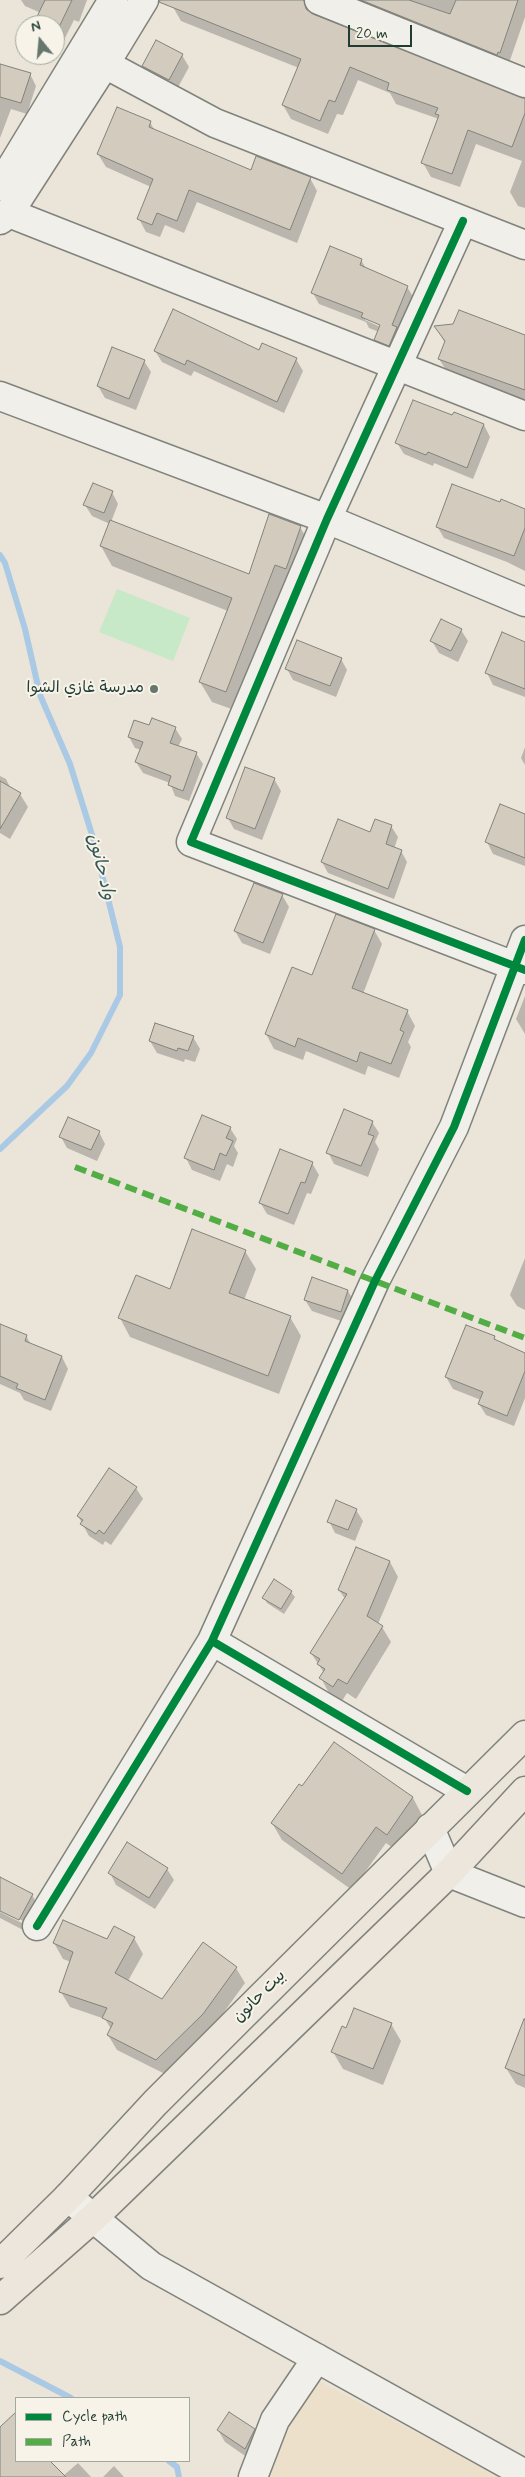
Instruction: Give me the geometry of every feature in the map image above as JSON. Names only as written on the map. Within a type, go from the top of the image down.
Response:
[{"type":"main road","name":"بيت حانون","points":[[0,2264],[68,2197],[155,2103],[525,1735]]},
{"type":"main road","points":[[0,2300],[93,2218],[449,1873],[525,1791]]},
{"type":"street","points":[[0,186],[112,0]]},
{"type":"street","points":[[144,0],[106,64],[4,216],[525,416]]},
{"type":"street","points":[[319,0],[525,83]]},
{"type":"street","points":[[106,64],[215,123],[525,245]]},
{"type":"street","points":[[464,221],[327,520],[191,842],[520,968]]},
{"type":"street","points":[[0,396],[327,520],[525,602]]},
{"type":"street","points":[[37,1926],[212,1641],[375,1281],[454,1127],[520,968],[525,940]]},
{"type":"street","points":[[212,1641],[467,1791]]},
{"type":"street","points":[[430,1828],[449,1873],[525,1903]]},
{"type":"street","points":[[68,2197],[151,2266],[525,2474]]},
{"type":"street","points":[[253,2477],[275,2420],[317,2358]]},
{"type":"shaded area","points":[[292,2367],[501,2477],[236,2477]]},
{"type":"green space","points":[[117,589],[190,618],[173,661],[99,632]]},
{"type":"building","points":[[45,0],[72,0],[65,15],[38,15]]},
{"type":"building","points":[[160,0],[304,0],[306,9],[313,14],[525,98],[525,113],[512,147],[468,130],[452,174],[421,163],[439,115],[435,114],[438,108],[387,90],[389,83],[350,67],[335,102],[329,100],[320,121],[282,105],[301,59],[159,2]]},
{"type":"building","points":[[361,0],[409,0],[450,14],[456,0],[518,0],[500,53],[498,52],[497,55]]},
{"type":"building","points":[[156,40],[183,54],[169,80],[142,66]]},
{"type":"building","points":[[0,64],[31,73],[21,103],[0,97]]},
{"type":"building","points":[[117,107],[151,121],[149,127],[251,170],[256,156],[311,177],[290,230],[189,190],[177,221],[157,213],[152,225],[137,219],[153,179],[97,154]]},
{"type":"building","points":[[330,246],[362,259],[360,265],[408,286],[392,325],[397,327],[389,346],[374,340],[380,325],[361,317],[363,313],[311,293]]},
{"type":"building","points":[[173,309],[259,350],[262,343],[297,358],[277,402],[187,360],[185,365],[154,351]]},
{"type":"building","points":[[459,310],[525,335],[525,390],[438,359],[445,341],[434,326],[453,324]]},
{"type":"building","points":[[112,347],[145,360],[129,399],[97,386]]},
{"type":"building","points":[[413,400],[452,415],[454,412],[484,424],[467,468],[428,452],[426,455],[395,443]]},
{"type":"building","points":[[93,483],[113,491],[104,513],[83,505]]},
{"type":"building","points":[[452,484],[500,502],[501,499],[525,509],[525,528],[514,556],[436,527]]},
{"type":"building","points":[[269,514],[301,526],[286,569],[275,565],[226,692],[199,682],[232,598],[100,546],[110,520],[249,574]]},
{"type":"building","points":[[441,619],[462,629],[451,651],[430,641]]},
{"type":"building","points":[[502,632],[525,642],[525,689],[485,673]]},
{"type":"building","points":[[297,640],[342,658],[330,686],[285,669]]},
{"type":"building","points":[[152,718],[176,727],[170,743],[197,752],[183,791],[168,785],[171,776],[135,762],[143,742],[128,737],[134,720],[149,725]]},
{"type":"building","points":[[245,767],[275,778],[255,829],[226,818]]},
{"type":"building","points":[[0,781],[21,793],[0,829]]},
{"type":"building","points":[[500,804],[525,814],[525,858],[485,842]]},
{"type":"building","points":[[338,819],[370,832],[375,819],[392,825],[386,844],[402,850],[388,889],[321,862]]},
{"type":"building","points":[[254,883],[283,894],[263,943],[234,931]]},
{"type":"building","points":[[336,914],[375,929],[352,988],[408,1010],[400,1030],[404,1032],[391,1064],[360,1052],[357,1062],[298,1038],[295,1047],[265,1034],[292,967],[312,975]]},
{"type":"building","points":[[155,1023],[194,1036],[188,1051],[178,1048],[177,1051],[149,1041]]},
{"type":"building","points":[[344,1109],[373,1121],[368,1134],[374,1136],[361,1166],[326,1153]]},
{"type":"building","points":[[202,1115],[231,1127],[226,1138],[233,1141],[226,1156],[220,1153],[214,1170],[184,1158]]},
{"type":"building","points":[[68,1117],[100,1131],[91,1150],[59,1137]]},
{"type":"building","points":[[280,1149],[313,1162],[305,1183],[301,1182],[288,1214],[259,1203]]},
{"type":"building","points":[[192,1229],[246,1250],[229,1293],[291,1316],[268,1376],[118,1318],[136,1275],[170,1289]]},
{"type":"building","points":[[312,1277],[348,1290],[341,1312],[304,1300]]},
{"type":"building","points":[[0,1324],[27,1335],[25,1341],[62,1356],[45,1400],[16,1388],[18,1384],[0,1376]]},
{"type":"building","points":[[466,1325],[495,1336],[494,1339],[525,1353],[525,1371],[507,1416],[478,1404],[483,1392],[445,1377]]},
{"type":"building","points":[[109,1468],[137,1487],[104,1534],[99,1530],[96,1534],[80,1524],[83,1520],[77,1516]]},
{"type":"building","points":[[336,1500],[357,1509],[348,1530],[327,1522]]},
{"type":"building","points":[[356,1547],[390,1561],[367,1616],[383,1626],[347,1684],[338,1679],[333,1687],[319,1678],[325,1669],[317,1664],[320,1659],[310,1653],[347,1594],[338,1590]]},
{"type":"building","points":[[274,1579],[292,1591],[281,1609],[262,1598]]},
{"type":"building","points":[[334,1742],[413,1797],[387,1835],[376,1827],[342,1874],[271,1823],[299,1784],[302,1786]]},
{"type":"building","points":[[127,1842],[168,1868],[149,1898],[108,1873]]},
{"type":"building","points":[[0,1877],[33,1894],[19,1920],[0,1911]]},
{"type":"building","points":[[63,1920],[107,1939],[114,1926],[135,1937],[115,1973],[162,1999],[203,1942],[237,1967],[203,2014],[156,2060],[107,2035],[113,2023],[102,2018],[107,2008],[59,1992],[73,1952],[53,1943]]},
{"type":"building","points":[[354,2008],[392,2023],[373,2069],[331,2052],[342,2026],[346,2028]]},
{"type":"building","points":[[525,2019],[525,2076],[505,2068]]},
{"type":"building","points":[[229,2412],[255,2429],[245,2449],[217,2430]]},
{"type":"building","points":[[15,2413],[15,2462],[51,2462],[66,2477],[0,2477],[0,2427]]},
{"type":"waterway","name":"واد حانون","points":[[0,555],[5,563],[25,629],[40,695],[70,764],[93,838],[120,947],[120,995],[91,1053],[67,1086],[0,1149]]},
{"type":"waterway","name":"واد حانون","points":[[0,2361],[69,2397]]},
{"type":"waterway","name":"واد حانون","points":[[170,2462],[177,2467],[179,2477]]},
{"type":"marked path","points":[[75,1167],[525,1338]]},
{"type":"cycle path","points":[[463,221],[327,519],[191,842],[525,970]]},
{"type":"cycle path","points":[[212,1641],[375,1281],[454,1127],[525,940]]},
{"type":"cycle path","points":[[37,1926],[212,1641],[467,1791]]},
{"type":"place","name":"مدرسة غازي الشوا","points":[[154,689]]}]
